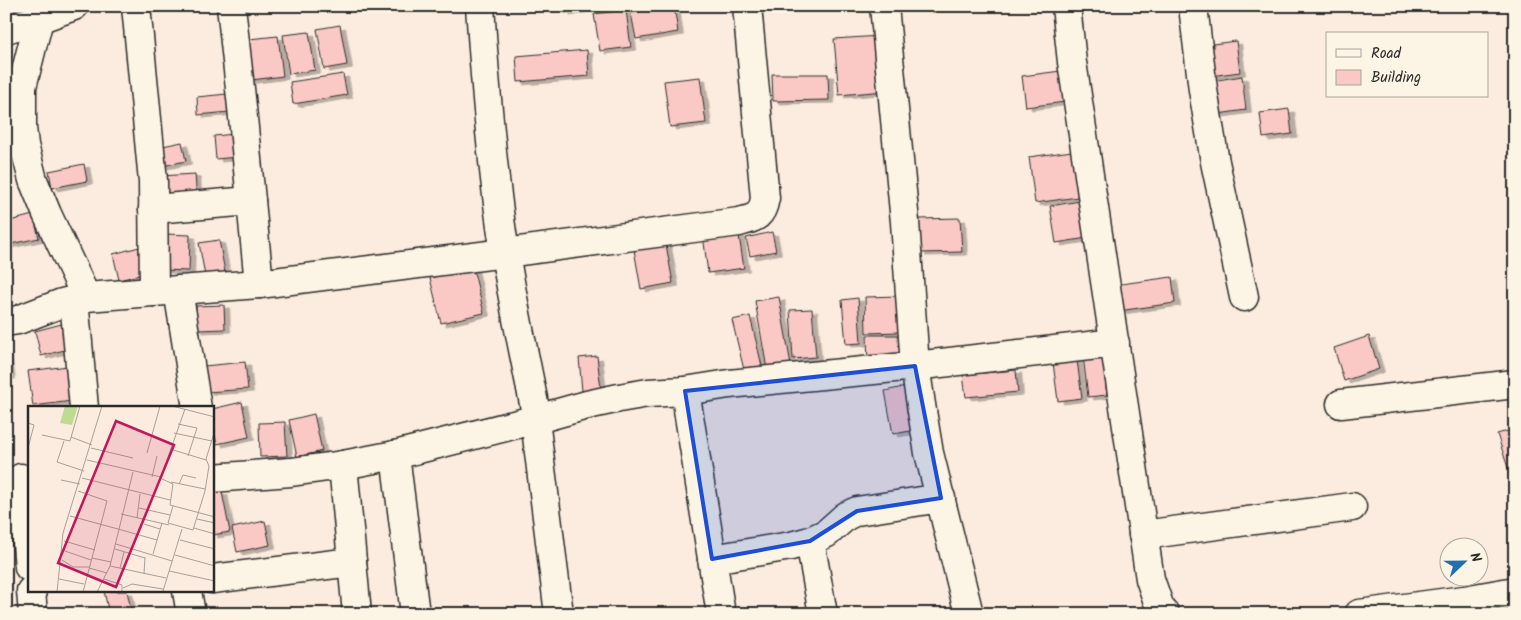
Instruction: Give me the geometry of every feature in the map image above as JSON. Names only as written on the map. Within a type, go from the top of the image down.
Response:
[{"type":"street","points":[[6,29],[74,6]]},
{"type":"street","points":[[136,6],[151,155],[153,209],[166,291],[196,406]]},
{"type":"street","points":[[231,6],[259,284]]},
{"type":"street","points":[[480,6],[490,133],[505,253],[536,420],[558,614]]},
{"type":"street","points":[[6,322],[18,320],[80,298],[259,284],[739,222],[755,218],[763,208],[765,198],[747,6]]},
{"type":"street","points":[[884,6],[905,222],[915,366],[926,436],[970,614]]},
{"type":"street","points":[[1066,6],[1072,62],[1143,535],[1150,579],[1162,612]]},
{"type":"street","points":[[1192,6],[1215,162],[1244,297]]},
{"type":"street","points":[[39,19],[22,88],[22,128],[24,145],[33,180],[80,298],[84,406]]},
{"type":"street","points":[[153,209],[251,201]]},
{"type":"street","points":[[214,478],[291,472],[395,455],[536,420],[587,405],[648,393],[685,391],[729,384],[915,366],[1115,343]]},
{"type":"street","points":[[1341,404],[1515,384]]},
{"type":"street","points":[[685,391],[721,614]]},
{"type":"street","points":[[395,455],[415,614]]},
{"type":"street","points":[[343,465],[357,614]]},
{"type":"street","points":[[18,477],[28,559]]},
{"type":"street","points":[[712,559],[792,546],[810,541],[827,532],[846,516],[857,511],[941,498]]},
{"type":"street","points":[[1143,535],[1352,507]]},
{"type":"street","points":[[810,541],[823,614]]},
{"type":"street","points":[[214,579],[352,562]]},
{"type":"street","points":[[1359,614],[1465,607],[1515,591]]},
{"type":"street","points":[[31,592],[33,614]]},
{"type":"street","points":[[187,592],[191,614]]},
{"type":"highlighted area","points":[[915,366],[941,498],[857,511],[810,541],[712,559],[685,391]]},
{"type":"building","points":[[6,6],[25,6],[26,13],[6,19]]},
{"type":"building","points":[[564,6],[593,6],[593,7],[565,13]]},
{"type":"building","points":[[674,6],[678,32],[636,39],[631,13]]},
{"type":"building","points":[[626,10],[631,47],[600,51],[594,14]]},
{"type":"building","points":[[340,25],[347,65],[324,69],[317,29]]},
{"type":"building","points":[[309,32],[315,70],[289,74],[283,35]]},
{"type":"building","points":[[278,36],[283,76],[244,81],[239,40]]},
{"type":"building","points":[[880,36],[885,91],[839,95],[834,39]]},
{"type":"building","points":[[1236,41],[1240,72],[1210,76],[1205,45]]},
{"type":"building","points":[[587,50],[589,76],[518,82],[516,56]]},
{"type":"building","points":[[1061,71],[1065,102],[1026,107],[1022,76]]},
{"type":"building","points":[[343,74],[347,95],[293,104],[290,82]]},
{"type":"building","points":[[772,74],[828,74],[829,100],[773,101]]},
{"type":"building","points":[[1242,76],[1246,110],[1218,114],[1212,81]]},
{"type":"building","points":[[700,77],[706,123],[670,127],[664,81]]},
{"type":"building","points":[[10,93],[14,115],[6,116],[6,94]]},
{"type":"building","points":[[227,94],[229,112],[198,115],[197,97]]},
{"type":"building","points":[[1289,109],[1292,134],[1263,138],[1260,113]]},
{"type":"building","points":[[235,134],[237,157],[216,159],[214,136]]},
{"type":"building","points":[[182,142],[186,161],[162,166],[158,147]]},
{"type":"building","points":[[1079,150],[1085,196],[1035,203],[1029,157]]},
{"type":"building","points":[[84,164],[87,181],[52,188],[49,171]]},
{"type":"building","points":[[195,174],[197,201],[162,203],[160,176]]},
{"type":"building","points":[[1086,200],[1093,237],[1056,243],[1050,206]]},
{"type":"building","points":[[33,215],[39,238],[6,245],[6,222]]},
{"type":"building","points":[[960,218],[962,252],[920,253],[919,219]]},
{"type":"building","points":[[738,229],[744,268],[708,273],[703,235]]},
{"type":"building","points":[[772,232],[776,251],[750,256],[746,238]]},
{"type":"building","points":[[165,234],[190,235],[189,271],[163,270]]},
{"type":"building","points":[[665,239],[673,283],[641,289],[633,244]]},
{"type":"building","points":[[219,240],[225,272],[205,276],[199,243]]},
{"type":"building","points":[[143,246],[150,272],[119,280],[113,254]]},
{"type":"building","points":[[473,268],[484,313],[441,323],[430,278]]},
{"type":"building","points":[[1172,277],[1175,303],[1118,311],[1114,285]]},
{"type":"building","points":[[899,296],[900,332],[866,333],[865,297]]},
{"type":"building","points":[[779,297],[791,365],[767,369],[755,301]]},
{"type":"building","points":[[858,298],[861,343],[846,344],[842,300]]},
{"type":"building","points":[[224,305],[225,329],[197,330],[196,306]]},
{"type":"building","points":[[812,309],[816,357],[793,359],[790,310]]},
{"type":"building","points":[[750,316],[762,366],[744,370],[732,320]]},
{"type":"building","points":[[69,322],[76,347],[41,356],[35,331]]},
{"type":"building","points":[[867,335],[903,335],[904,365],[868,365]]},
{"type":"building","points":[[1369,336],[1379,369],[1344,381],[1334,348]]},
{"type":"building","points":[[6,351],[10,376],[6,376]]},
{"type":"building","points":[[1076,352],[1082,398],[1058,401],[1052,355]]},
{"type":"building","points":[[1102,354],[1107,395],[1088,397],[1083,356]]},
{"type":"building","points":[[597,356],[601,389],[582,391],[579,358]]},
{"type":"building","points":[[245,362],[248,389],[207,392],[204,366]]},
{"type":"building","points":[[68,366],[72,401],[33,406],[28,371]]},
{"type":"building","points":[[1016,370],[1018,392],[966,397],[963,375]]},
{"type":"building","points":[[908,386],[916,430],[893,434],[885,391]]},
{"type":"building","points":[[242,402],[249,437],[217,444],[214,432],[214,409]]},
{"type":"building","points":[[314,414],[322,451],[297,457],[289,420]]},
{"type":"building","points":[[285,422],[287,456],[260,457],[259,423]]},
{"type":"building","points":[[1515,429],[1515,465],[1508,468],[1497,434]]},
{"type":"building","points":[[13,483],[15,507],[6,508],[6,484]]},
{"type":"building","points":[[222,492],[230,532],[214,535],[214,493]]},
{"type":"building","points":[[265,521],[270,545],[237,552],[232,528]]},
{"type":"building","points":[[104,592],[127,592],[132,614],[109,614]]},
{"type":"building","points":[[183,608],[184,614],[154,614]]},
{"type":"building","points":[[1515,609],[1515,614],[1492,613]]}]
